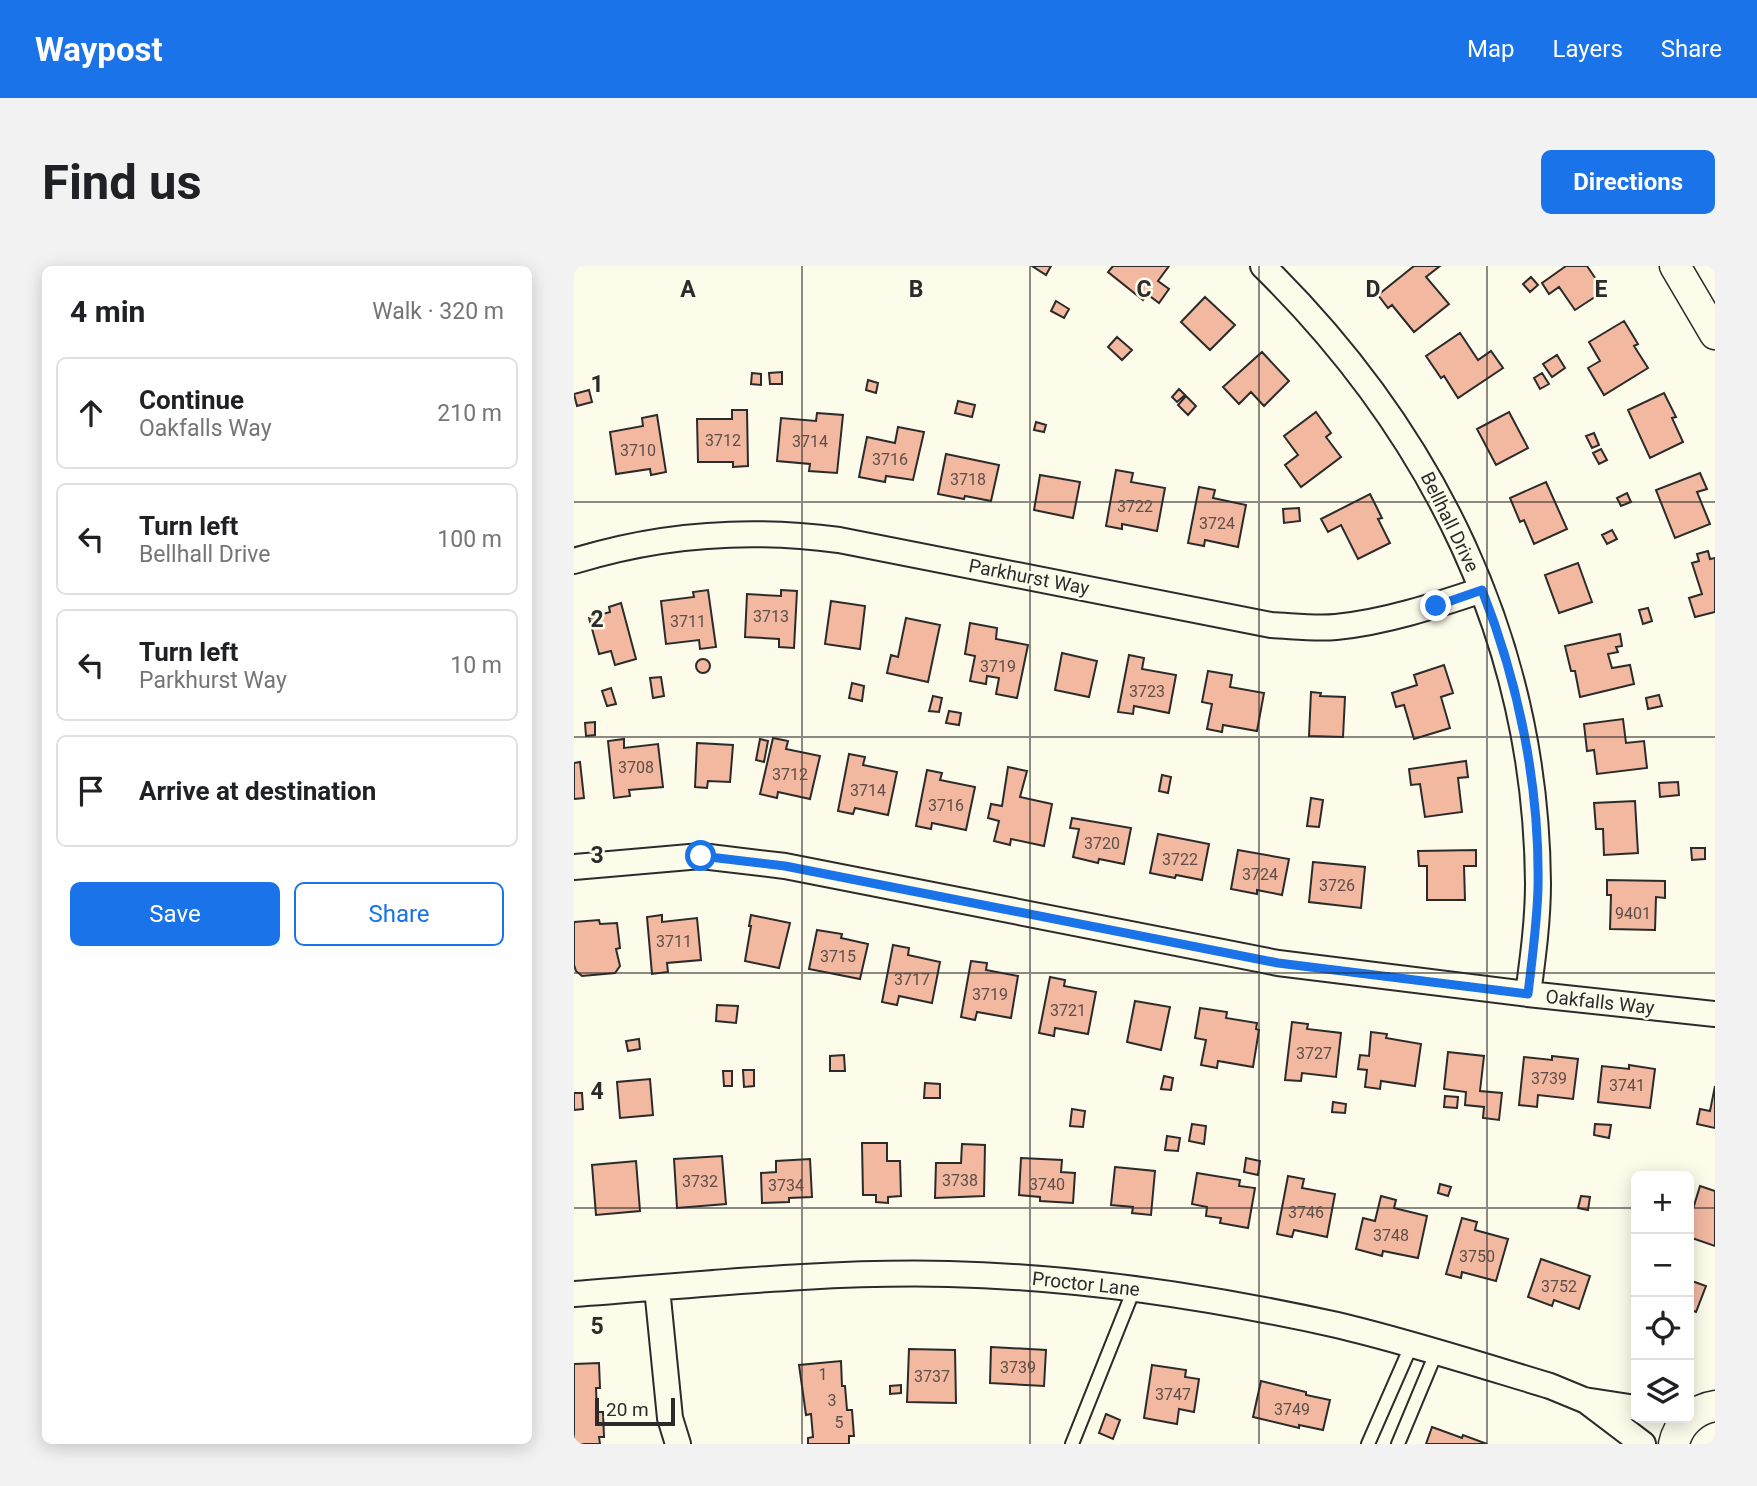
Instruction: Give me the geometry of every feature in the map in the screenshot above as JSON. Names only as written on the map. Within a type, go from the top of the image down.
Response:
[{"type":"street","name":"Bellhall Drive","points":[[1262,266],[1311,314],[1382,404],[1427,472],[1450,516],[1482,590],[1513,687],[1532,796],[1538,886],[1528,994]]},
{"type":"street","points":[[1675,266],[1715,334]]},
{"type":"street","name":"Parkhurst Way","points":[[574,561],[635,545],[701,535],[802,535],[1271,625],[1302,627],[1333,627],[1401,616],[1482,590]]},
{"type":"street","name":"Oakfalls Way","points":[[574,867],[672,857],[725,857],[785,866],[1278,963],[1715,1014]]},
{"type":"street","name":"Proctor Lane","points":[[574,1294],[806,1277],[948,1274],[1040,1279],[1134,1289],[1338,1326],[1550,1386],[1584,1400],[1631,1407]]},
{"type":"street","points":[[657,1288],[670,1418],[678,1444]]},
{"type":"street","name":"Proctor Lane","points":[[1584,1400],[1643,1444]]},
{"type":"street","points":[[1674,1444],[1680,1428],[1698,1413]]},
{"type":"lane","points":[[1072,1444],[1134,1289]]},
{"type":"lane","points":[[1368,1444],[1411,1346]]},
{"type":"lane","points":[[1398,1444],[1436,1353]]},
{"type":"building","points":[[1032,266],[1051,266],[1046,275]]},
{"type":"building","points":[[1113,266],[1169,266],[1158,281],[1169,289],[1159,303],[1147,294],[1143,300],[1108,272]]},
{"type":"building","points":[[1414,266],[1440,266],[1426,277],[1449,304],[1414,332],[1392,305],[1388,308],[1378,295]]},
{"type":"building","points":[[1566,266],[1587,266],[1604,291],[1575,310],[1559,287],[1549,294],[1542,283]]},
{"type":"building","points":[[1531,277],[1538,285],[1530,292],[1523,284]]},
{"type":"building","points":[[1205,297],[1235,325],[1210,350],[1181,322]]},
{"type":"building","points":[[1056,301],[1069,309],[1064,318],[1051,311]]},
{"type":"building","points":[[1624,321],[1638,344],[1634,346],[1648,368],[1604,395],[1588,368],[1600,361],[1589,342]]},
{"type":"building","points":[[1460,333],[1478,360],[1491,351],[1503,368],[1458,398],[1444,376],[1441,378],[1426,356]]},
{"type":"building","points":[[1117,337],[1132,350],[1122,360],[1108,347]]},
{"type":"building","points":[[1262,352],[1289,381],[1264,406],[1251,392],[1239,404],[1223,387]]},
{"type":"building","points":[[1557,355],[1565,368],[1552,377],[1543,364]]},
{"type":"building","points":[[782,372],[782,384],[770,384],[769,373]]},
{"type":"building","points":[[752,373],[761,374],[761,385],[751,384]]},
{"type":"building","points":[[1542,373],[1549,384],[1540,389],[1534,378]]},
{"type":"building","points":[[868,380],[878,383],[876,393],[866,390]]},
{"type":"building","points":[[1179,389],[1185,395],[1177,402],[1172,397]]},
{"type":"building","points":[[589,390],[592,402],[577,406],[574,394]]},
{"type":"building","points":[[1664,393],[1676,417],[1672,418],[1683,442],[1650,458],[1628,410]]},
{"type":"building","points":[[1186,396],[1196,406],[1188,415],[1178,405]]},
{"type":"building","points":[[958,401],[975,405],[972,417],[955,413]]},
{"type":"building","points":[[732,410],[747,410],[748,466],[733,467],[733,462],[698,462],[697,419],[732,419]]},
{"type":"building","points":[[1316,412],[1331,433],[1326,437],[1341,457],[1301,487],[1285,465],[1298,455],[1284,436]]},
{"type":"building","points":[[1509,412],[1528,448],[1496,465],[1477,429]]},
{"type":"building","points":[[817,413],[843,415],[837,473],[809,471],[810,464],[777,461],[781,418],[816,421]]},
{"type":"building","points":[[657,415],[666,472],[651,475],[650,469],[616,474],[610,432],[643,426],[642,418]]},
{"type":"building","points":[[1036,422],[1046,425],[1044,432],[1034,430]]},
{"type":"building","points":[[898,427],[924,432],[913,480],[886,476],[885,482],[859,477],[867,437],[895,443]]},
{"type":"building","points":[[1594,433],[1599,445],[1592,448],[1586,436]]},
{"type":"building","points":[[1601,449],[1607,460],[1599,464],[1593,453]]},
{"type":"building","points":[[946,454],[999,465],[991,501],[938,494]]},
{"type":"building","points":[[1116,470],[1133,473],[1131,482],[1165,488],[1157,531],[1122,524],[1122,529],[1106,526]]},
{"type":"building","points":[[1700,473],[1707,489],[1697,492],[1710,524],[1675,538],[1656,490]]},
{"type":"building","points":[[1040,475],[1080,482],[1073,518],[1034,510]]},
{"type":"building","points":[[1546,482],[1567,529],[1534,544],[1524,520],[1520,522],[1510,498]]},
{"type":"building","points":[[1199,487],[1215,490],[1213,498],[1246,505],[1238,547],[1205,540],[1204,546],[1188,543]]},
{"type":"building","points":[[1627,493],[1631,502],[1621,506],[1617,498]]},
{"type":"building","points":[[1370,494],[1390,543],[1358,559],[1341,525],[1328,532],[1321,519]]},
{"type":"building","points":[[1299,508],[1300,521],[1284,523],[1283,509]]},
{"type":"building","points":[[1612,530],[1617,539],[1607,544],[1602,535]]},
{"type":"building","points":[[1708,551],[1710,559],[1715,558],[1715,612],[1695,617],[1689,598],[1702,594],[1692,563],[1699,561],[1697,554]]},
{"type":"building","points":[[1578,563],[1592,602],[1559,613],[1545,575]]},
{"type":"building","points":[[708,590],[716,647],[700,649],[699,640],[666,644],[661,601],[694,597],[693,592]]},
{"type":"building","points":[[781,590],[797,591],[794,648],[779,647],[779,639],[745,637],[747,594],[781,596]]},
{"type":"building","points":[[831,601],[865,606],[860,649],[825,644]]},
{"type":"building","points":[[621,603],[636,659],[615,665],[611,651],[599,654],[589,618],[610,612],[609,607]]},
{"type":"building","points":[[1648,608],[1652,621],[1643,624],[1639,610]]},
{"type":"building","points":[[906,618],[940,625],[928,682],[887,673],[891,655],[898,657]]},
{"type":"building","points":[[970,623],[997,628],[996,639],[1028,645],[1017,698],[996,694],[999,678],[987,676],[986,684],[970,681],[975,656],[965,654]]},
{"type":"building","points":[[1620,634],[1622,646],[1616,647],[1618,652],[1608,654],[1612,668],[1630,665],[1634,684],[1580,697],[1575,671],[1571,671],[1565,646]]},
{"type":"building","points":[[1062,653],[1097,661],[1089,697],[1055,690]]},
{"type":"building","points":[[1129,655],[1144,658],[1142,669],[1176,675],[1169,713],[1134,706],[1133,714],[1118,712]]},
{"type":"building","points":[[700,659],[706,659],[710,666],[706,673],[700,673],[696,669],[696,663]]},
{"type":"building","points":[[1444,665],[1453,693],[1441,697],[1450,728],[1414,739],[1404,705],[1396,707],[1392,693],[1417,685],[1414,675]]},
{"type":"building","points":[[1208,671],[1232,675],[1230,687],[1264,693],[1257,731],[1223,725],[1222,732],[1207,729],[1212,704],[1202,702]]},
{"type":"building","points":[[661,677],[664,696],[653,698],[650,678]]},
{"type":"building","points":[[852,683],[864,686],[862,701],[849,698]]},
{"type":"building","points":[[611,688],[616,704],[607,706],[602,691]]},
{"type":"building","points":[[1311,692],[1321,693],[1320,696],[1345,697],[1343,737],[1309,736]]},
{"type":"building","points":[[1659,695],[1662,706],[1648,709],[1646,698]]},
{"type":"building","points":[[933,696],[942,698],[939,712],[929,711]]},
{"type":"building","points":[[949,711],[961,713],[959,725],[946,723]]},
{"type":"building","points":[[1623,719],[1626,743],[1644,741],[1647,768],[1597,774],[1594,750],[1587,751],[1584,724]]},
{"type":"building","points":[[595,722],[595,735],[586,736],[585,723]]},
{"type":"building","points":[[773,738],[788,741],[786,749],[820,756],[810,799],[778,792],[777,798],[760,794]]},
{"type":"building","points":[[624,739],[624,748],[658,744],[663,787],[629,790],[630,796],[614,798],[608,741]]},
{"type":"building","points":[[760,739],[768,741],[764,762],[756,760]]},
{"type":"building","points":[[697,743],[733,745],[730,782],[708,781],[707,788],[695,787]]},
{"type":"building","points":[[849,754],[865,757],[863,765],[897,772],[888,815],[855,808],[853,814],[838,811]]},
{"type":"building","points":[[1466,761],[1468,777],[1458,778],[1462,812],[1425,817],[1420,784],[1411,785],[1409,769]]},
{"type":"building","points":[[580,762],[584,798],[574,799],[574,763]]},
{"type":"building","points":[[1008,767],[1027,771],[1020,797],[1052,804],[1044,846],[1011,839],[1010,845],[994,841],[999,821],[988,818],[991,804],[1002,806]]},
{"type":"building","points":[[927,770],[942,773],[940,780],[975,787],[966,830],[932,823],[931,829],[916,826]]},
{"type":"building","points":[[1162,775],[1171,777],[1168,793],[1159,791]]},
{"type":"building","points":[[1678,782],[1679,795],[1660,797],[1659,783]]},
{"type":"building","points":[[1311,798],[1323,800],[1319,827],[1307,826]]},
{"type":"building","points":[[1635,801],[1638,853],[1604,855],[1603,829],[1596,829],[1594,803]]},
{"type":"building","points":[[1072,818],[1131,828],[1124,864],[1099,859],[1098,863],[1073,857],[1079,829],[1070,828]]},
{"type":"building","points":[[1158,834],[1209,844],[1202,880],[1150,873]]},
{"type":"building","points":[[1691,848],[1705,848],[1705,859],[1692,860]]},
{"type":"building","points":[[1238,850],[1289,859],[1282,895],[1231,889]]},
{"type":"building","points":[[1476,850],[1476,866],[1464,866],[1465,900],[1427,900],[1427,866],[1419,866],[1418,851]]},
{"type":"building","points":[[1313,862],[1365,867],[1361,908],[1309,902]]},
{"type":"building","points":[[1607,880],[1665,881],[1665,898],[1656,897],[1655,930],[1610,929],[1611,895],[1607,895]]},
{"type":"building","points":[[662,915],[662,922],[697,918],[701,960],[667,963],[668,972],[652,974],[647,917]]},
{"type":"building","points":[[751,915],[790,923],[779,968],[745,961]]},
{"type":"building","points":[[599,920],[600,924],[617,923],[620,948],[616,949],[620,966],[615,973],[582,976],[574,965],[574,922]]},
{"type":"building","points":[[817,930],[842,934],[841,938],[868,944],[860,979],[809,969]]},
{"type":"building","points":[[893,945],[909,948],[908,955],[940,962],[932,1003],[899,996],[897,1005],[882,1002]]},
{"type":"building","points":[[971,961],[987,963],[986,970],[1018,976],[1011,1018],[977,1012],[975,1020],[961,1017]]},
{"type":"building","points":[[1050,977],[1065,980],[1064,986],[1096,992],[1088,1034],[1055,1028],[1054,1036],[1039,1033]]},
{"type":"building","points":[[1135,1001],[1170,1007],[1161,1050],[1127,1042]]},
{"type":"building","points":[[717,1005],[738,1006],[736,1023],[716,1021]]},
{"type":"building","points":[[1200,1008],[1227,1012],[1226,1018],[1257,1023],[1256,1029],[1259,1030],[1253,1067],[1218,1061],[1217,1068],[1201,1065],[1206,1040],[1195,1038]]},
{"type":"building","points":[[1292,1022],[1308,1024],[1307,1029],[1341,1033],[1336,1077],[1302,1073],[1301,1081],[1285,1080]]},
{"type":"building","points":[[1371,1032],[1387,1034],[1386,1038],[1421,1044],[1415,1086],[1381,1081],[1380,1089],[1365,1087],[1367,1070],[1358,1069],[1360,1055],[1369,1056]]},
{"type":"building","points":[[639,1039],[640,1049],[628,1051],[626,1041]]},
{"type":"building","points":[[1448,1052],[1484,1056],[1480,1091],[1502,1093],[1499,1120],[1483,1118],[1484,1107],[1465,1105],[1466,1092],[1444,1089]]},
{"type":"building","points":[[844,1055],[845,1071],[830,1071],[830,1056]]},
{"type":"building","points":[[1552,1056],[1578,1059],[1573,1099],[1538,1095],[1537,1107],[1519,1105],[1524,1057],[1552,1060]]},
{"type":"building","points":[[1629,1065],[1655,1069],[1650,1108],[1598,1102],[1602,1066],[1629,1069]]},
{"type":"building","points":[[743,1070],[754,1070],[754,1086],[744,1087]]},
{"type":"building","points":[[723,1071],[732,1071],[732,1086],[724,1086]]},
{"type":"building","points":[[1164,1076],[1173,1078],[1171,1090],[1161,1089]]},
{"type":"building","points":[[650,1079],[653,1115],[620,1118],[617,1082]]},
{"type":"building","points":[[925,1083],[940,1084],[940,1098],[924,1098]]},
{"type":"building","points":[[1715,1086],[1715,1128],[1697,1124],[1700,1109],[1710,1111]]},
{"type":"building","points":[[574,1093],[582,1093],[583,1109],[574,1110]]},
{"type":"building","points":[[1445,1096],[1458,1097],[1457,1108],[1444,1107]]},
{"type":"building","points":[[1333,1102],[1346,1104],[1345,1113],[1332,1112]]},
{"type":"building","points":[[1072,1109],[1085,1111],[1083,1127],[1070,1126]]},
{"type":"building","points":[[1192,1124],[1206,1126],[1204,1144],[1189,1141]]},
{"type":"building","points":[[1595,1124],[1611,1125],[1609,1138],[1594,1135]]},
{"type":"building","points":[[1167,1136],[1180,1138],[1178,1151],[1165,1150]]},
{"type":"building","points":[[862,1143],[887,1143],[887,1161],[900,1161],[901,1196],[888,1197],[888,1203],[876,1202],[876,1195],[863,1195]]},
{"type":"building","points":[[962,1144],[985,1145],[984,1196],[935,1198],[936,1163],[961,1163]]},
{"type":"building","points":[[722,1156],[726,1204],[677,1208],[674,1159]]},
{"type":"building","points":[[1021,1158],[1062,1160],[1061,1172],[1075,1173],[1073,1203],[1040,1201],[1040,1197],[1019,1195]]},
{"type":"building","points":[[1246,1158],[1260,1161],[1258,1175],[1244,1172]]},
{"type":"building","points":[[810,1159],[812,1197],[789,1198],[789,1202],[762,1203],[761,1173],[776,1172],[776,1161]]},
{"type":"building","points":[[636,1161],[640,1211],[596,1215],[592,1165]]},
{"type":"building","points":[[1115,1167],[1155,1171],[1151,1215],[1132,1213],[1133,1207],[1111,1205]]},
{"type":"building","points":[[1197,1173],[1240,1180],[1239,1186],[1255,1188],[1248,1228],[1220,1223],[1221,1218],[1206,1216],[1207,1207],[1192,1204]]},
{"type":"building","points":[[1288,1176],[1304,1179],[1302,1188],[1335,1194],[1327,1237],[1294,1230],[1292,1237],[1277,1234]]},
{"type":"building","points":[[1440,1184],[1451,1187],[1448,1196],[1438,1193]]},
{"type":"building","points":[[1700,1186],[1715,1191],[1715,1246],[1694,1239],[1694,1206]]},
{"type":"building","points":[[1381,1196],[1396,1200],[1394,1208],[1427,1216],[1418,1258],[1383,1251],[1382,1256],[1356,1249],[1363,1218],[1375,1221]]},
{"type":"building","points":[[1581,1196],[1590,1197],[1588,1210],[1578,1208]]},
{"type":"building","points":[[1462,1218],[1477,1222],[1475,1230],[1508,1239],[1496,1281],[1462,1272],[1461,1278],[1446,1274]]},
{"type":"building","points":[[1541,1259],[1590,1276],[1579,1309],[1554,1300],[1552,1306],[1528,1297]]},
{"type":"building","points":[[1694,1282],[1706,1286],[1696,1312],[1694,1311]]},
{"type":"building","points":[[991,1347],[1046,1350],[1044,1386],[990,1383]]},
{"type":"building","points":[[909,1349],[955,1350],[956,1403],[907,1402]]},
{"type":"building","points":[[841,1361],[842,1386],[845,1386],[847,1410],[852,1410],[854,1436],[849,1436],[849,1444],[808,1444],[808,1438],[813,1437],[811,1414],[806,1415],[799,1365]]},
{"type":"building","points":[[599,1363],[597,1412],[603,1412],[604,1437],[599,1437],[600,1444],[574,1444],[574,1364]]},
{"type":"building","points":[[1152,1365],[1186,1370],[1185,1377],[1199,1379],[1194,1412],[1179,1409],[1177,1424],[1144,1418]]},
{"type":"building","points":[[1261,1381],[1330,1400],[1323,1430],[1299,1425],[1299,1428],[1253,1417]]},
{"type":"building","points":[[901,1385],[901,1393],[890,1394],[890,1386]]},
{"type":"building","points":[[1106,1414],[1120,1420],[1113,1439],[1099,1433]]},
{"type":"building","points":[[1432,1427],[1462,1438],[1463,1435],[1487,1444],[1426,1444]]},
{"type":"route","points":[[701,856],[785,866],[1278,963],[1528,994],[1537,920],[1536,829],[1528,766],[1513,687],[1482,590],[1436,606]]}]
